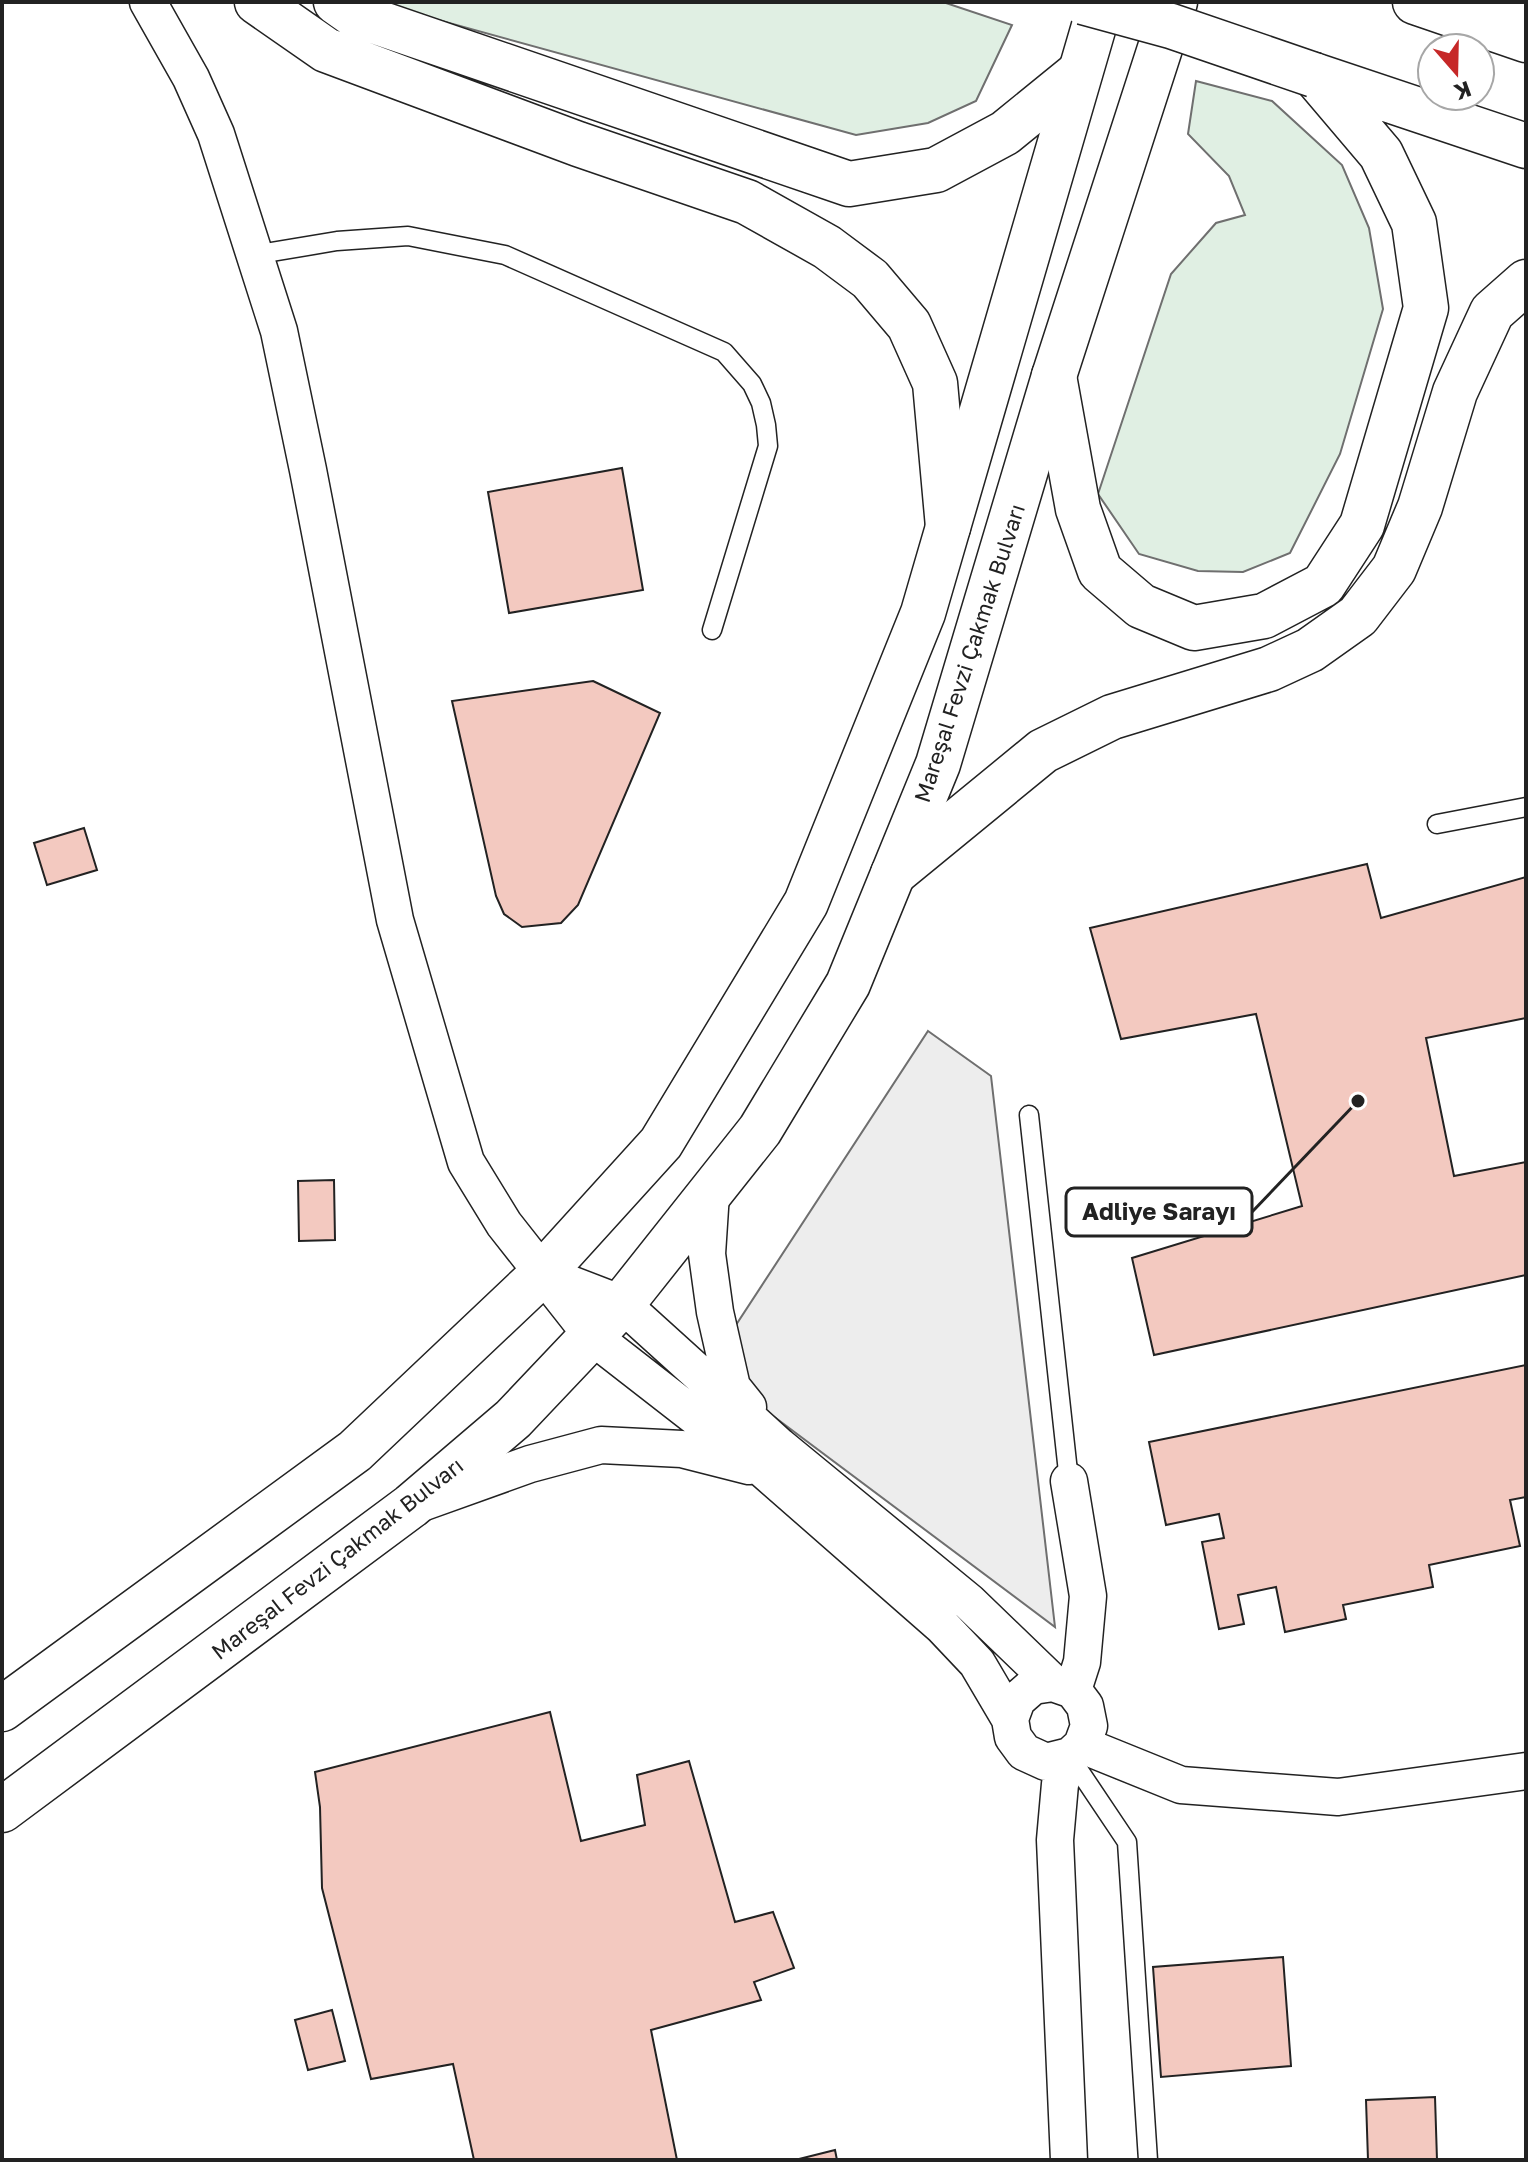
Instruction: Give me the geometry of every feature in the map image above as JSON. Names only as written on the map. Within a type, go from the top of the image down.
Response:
[{"type":"main road","points":[[257,2],[326,50],[578,144],[747,202],[827,247],[870,279],[909,325],[935,383],[948,527]]},
{"type":"main road","points":[[336,2],[353,14],[849,184],[936,170],[1005,133],[1080,72]]},
{"type":"main road","points":[[1083,2],[1171,26],[1526,146]]},
{"type":"main road","points":[[2,1709],[355,1451],[543,1273],[661,1143],[806,903],[923,613],[1101,2]]},
{"type":"main road","name":"Mareşal Fevzi Çakmak Bulvarı","points":[[2,1810],[411,1506],[513,1419],[622,1304],[760,1130],[848,984],[938,764],[1054,376],[1175,2]]},
{"type":"main road","points":[[1415,2],[1526,40]]},
{"type":"main road","points":[[1464,19],[1526,3]]},
{"type":"main road","points":[[1054,376],[1078,509],[1100,571],[1141,606],[1194,628],[1264,616],[1323,585],[1362,525],[1426,308],[1414,223],[1381,154],[1314,75]]},
{"type":"main road","points":[[893,874],[1043,751],[1112,717],[1269,669],[1310,650],[1358,616],[1394,569],[1420,507],[1455,392],[1492,312],[1526,282]]},
{"type":"street","points":[[148,2],[191,78],[216,134],[279,331],[395,920],[466,1162],[504,1224],[593,1337],[771,1458],[969,1602],[1085,1706],[1089,1726],[1060,1784],[1055,1840],[1069,2160]]},
{"type":"street","points":[[711,1193],[707,1254],[715,1312],[732,1387],[771,1458]]},
{"type":"street","points":[[543,1273],[622,1304],[977,1663],[1010,1719],[1013,1737],[1024,1752],[1041,1790],[1055,1840]]},
{"type":"street","points":[[411,1506],[530,1464],[601,1445],[771,1458]]},
{"type":"street","points":[[1063,1687],[1082,1662],[1088,1596],[1069,1481]]},
{"type":"street","points":[[1010,1719],[1017,1700],[1033,1686],[1063,1687]]},
{"type":"street","points":[[1024,1752],[1046,1762],[1076,1750],[1181,1785],[1338,1797],[1526,1771]]},
{"type":"lane","points":[[254,255],[337,241],[408,236],[505,255],[724,352],[745,376],[761,403],[768,446],[712,630]]},
{"type":"lane","points":[[1437,824],[1526,807]]},
{"type":"lane","points":[[1029,1115],[1069,1481]]},
{"type":"lane","points":[[1076,1750],[1127,1842],[1148,2160]]},
{"type":"green space","points":[[373,2],[943,2],[1012,25],[976,101],[928,123],[856,135]]},
{"type":"green space","points":[[1196,81],[1272,101],[1342,165],[1369,228],[1383,309],[1340,454],[1290,553],[1243,572],[1198,571],[1139,554],[1098,494],[1171,274],[1216,223],[1245,215],[1229,176],[1188,134]]},
{"type":"shaded area","points":[[928,1031],[991,1076],[1055,1627],[753,1401],[736,1325]]},
{"type":"building","points":[[622,468],[643,590],[509,613],[488,492]]},
{"type":"building","points":[[593,681],[660,713],[578,905],[561,923],[522,927],[504,914],[496,896],[452,701]]},
{"type":"building","points":[[84,828],[97,870],[47,885],[34,843]]},
{"type":"building","points":[[1367,864],[1381,918],[1526,877],[1526,1018],[1426,1038],[1454,1176],[1526,1162],[1526,1275],[1154,1355],[1132,1258],[1302,1206],[1256,1014],[1121,1039],[1090,928]]},
{"type":"building","points":[[334,1180],[335,1240],[299,1241],[298,1181]]},
{"type":"building","points":[[1526,1365],[1526,1497],[1510,1500],[1520,1546],[1429,1565],[1433,1587],[1343,1605],[1346,1619],[1285,1632],[1276,1587],[1238,1595],[1244,1624],[1219,1629],[1202,1542],[1224,1538],[1219,1514],[1166,1525],[1149,1442]]},
{"type":"building","points":[[550,1712],[581,1841],[645,1825],[637,1775],[689,1761],[735,1922],[773,1912],[794,1968],[754,1982],[761,2000],[651,2030],[677,2160],[474,2160],[453,2064],[371,2079],[322,1888],[320,1807],[315,1772]]},
{"type":"building","points":[[1283,1957],[1291,2066],[1161,2077],[1153,1967]]},
{"type":"building","points":[[332,2010],[345,2061],[308,2070],[295,2020]]},
{"type":"building","points":[[1435,2097],[1437,2160],[1368,2160],[1366,2100]]},
{"type":"building","points":[[835,2150],[837,2160],[795,2160]]},
{"type":"place","name":"Adliye Sarayı","points":[[1358,1101]]}]
